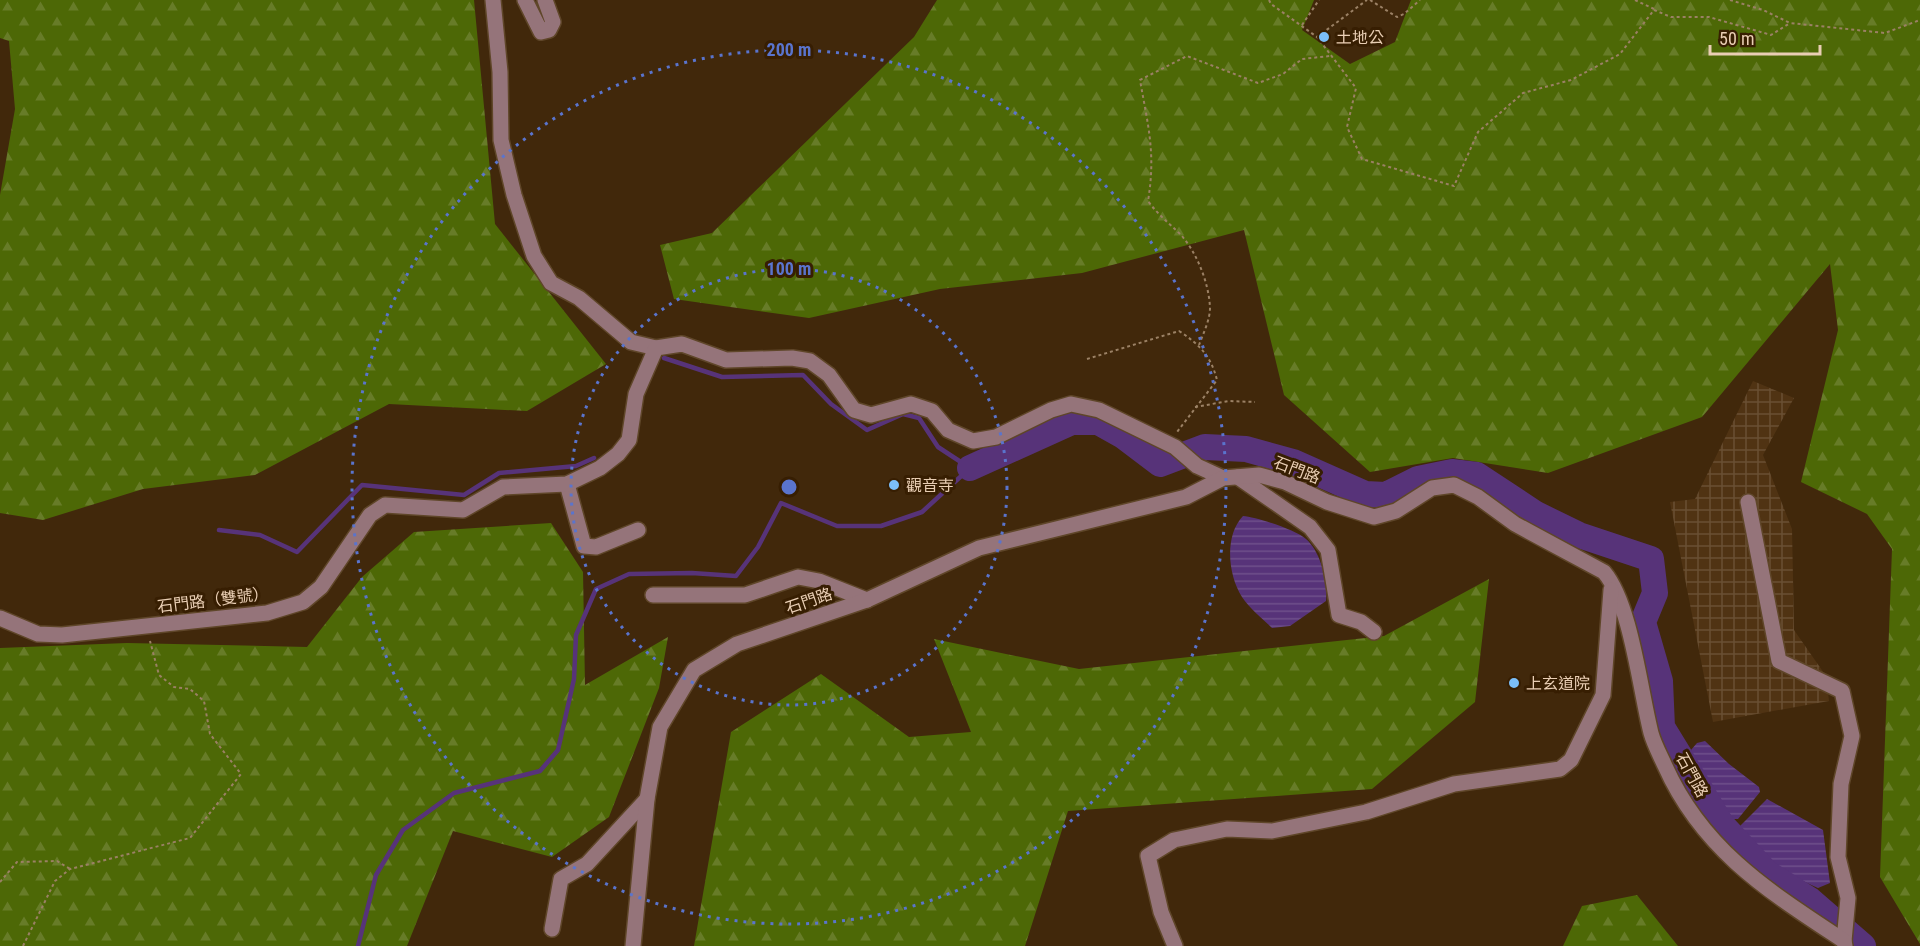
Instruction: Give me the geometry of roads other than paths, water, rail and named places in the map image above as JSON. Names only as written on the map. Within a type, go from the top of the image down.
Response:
[{"type":"street","points":[[493,0],[500,72],[501,140],[514,195],[534,256],[551,283],[579,298],[631,342],[656,348],[682,344],[726,360],[792,358],[810,361],[829,375],[854,410],[871,415],[911,404],[932,411],[948,430],[973,441],[996,437],[1051,410],[1071,404],[1099,410],[1175,447],[1197,466],[1230,477],[1310,526],[1328,550],[1339,615],[1361,622],[1374,632]]},
{"type":"street","points":[[525,0],[541,32],[549,30],[553,22],[545,0]]},
{"type":"street","name":"石門路（雙號）","points":[[0,618],[38,634],[62,635],[267,613],[303,602],[321,587],[370,515],[385,505],[463,510],[503,487],[567,484],[600,468],[618,454],[629,440],[636,394],[656,348]]},
{"type":"street","name":"石門路","points":[[633,946],[647,799],[660,727],[694,670],[737,644],[867,600],[978,548],[1186,497],[1230,477],[1259,475],[1285,482],[1327,502],[1374,517],[1396,511],[1432,488],[1454,485],[1478,497],[1515,524],[1604,572],[1612,581],[1629,634],[1652,735],[1676,789],[1725,854],[1758,882],[1845,944]]},
{"type":"street","points":[[567,484],[584,546],[596,547],[638,530]]},
{"type":"street","points":[[1748,502],[1779,660],[1842,691],[1852,736],[1841,784],[1838,857],[1848,897],[1845,944]]},
{"type":"street","points":[[653,595],[745,595],[798,577],[819,580],[867,600]]},
{"type":"street","points":[[1175,946],[1161,912],[1148,856],[1174,840],[1227,830],[1272,831],[1303,825],[1366,812],[1454,784],[1553,771],[1571,760],[1603,694],[1612,581]]},
{"type":"street","points":[[552,929],[561,879],[587,864],[647,799]]},
{"type":"waterway","points":[[358,946],[376,875],[403,830],[454,793],[540,771],[558,750],[574,679],[576,635],[596,589],[629,574],[692,573],[736,576],[758,547],[781,503],[837,526],[881,526],[922,512],[970,468],[938,447],[919,418],[903,414],[867,430],[831,404],[803,375],[722,377],[664,358]]},
{"type":"waterway","points":[[970,468],[1072,422],[1098,422],[1123,436],[1160,464],[1205,447],[1246,449],[1293,462],[1365,494],[1386,495],[1418,479],[1452,472],[1477,475],[1536,514],[1579,535],[1651,559],[1655,593],[1643,622],[1660,681],[1662,727],[1722,825],[1767,873],[1810,900],[1863,946]]},
{"type":"waterway","points":[[219,530],[260,535],[297,552],[362,485],[464,495],[499,473],[576,466],[594,458]]},
{"type":"place","name":"土地公","points":[[1324,37]]},
{"type":"place","name":"觀音寺","points":[[894,485]]},
{"type":"place","name":"上玄道院","points":[[1514,683]]}]
